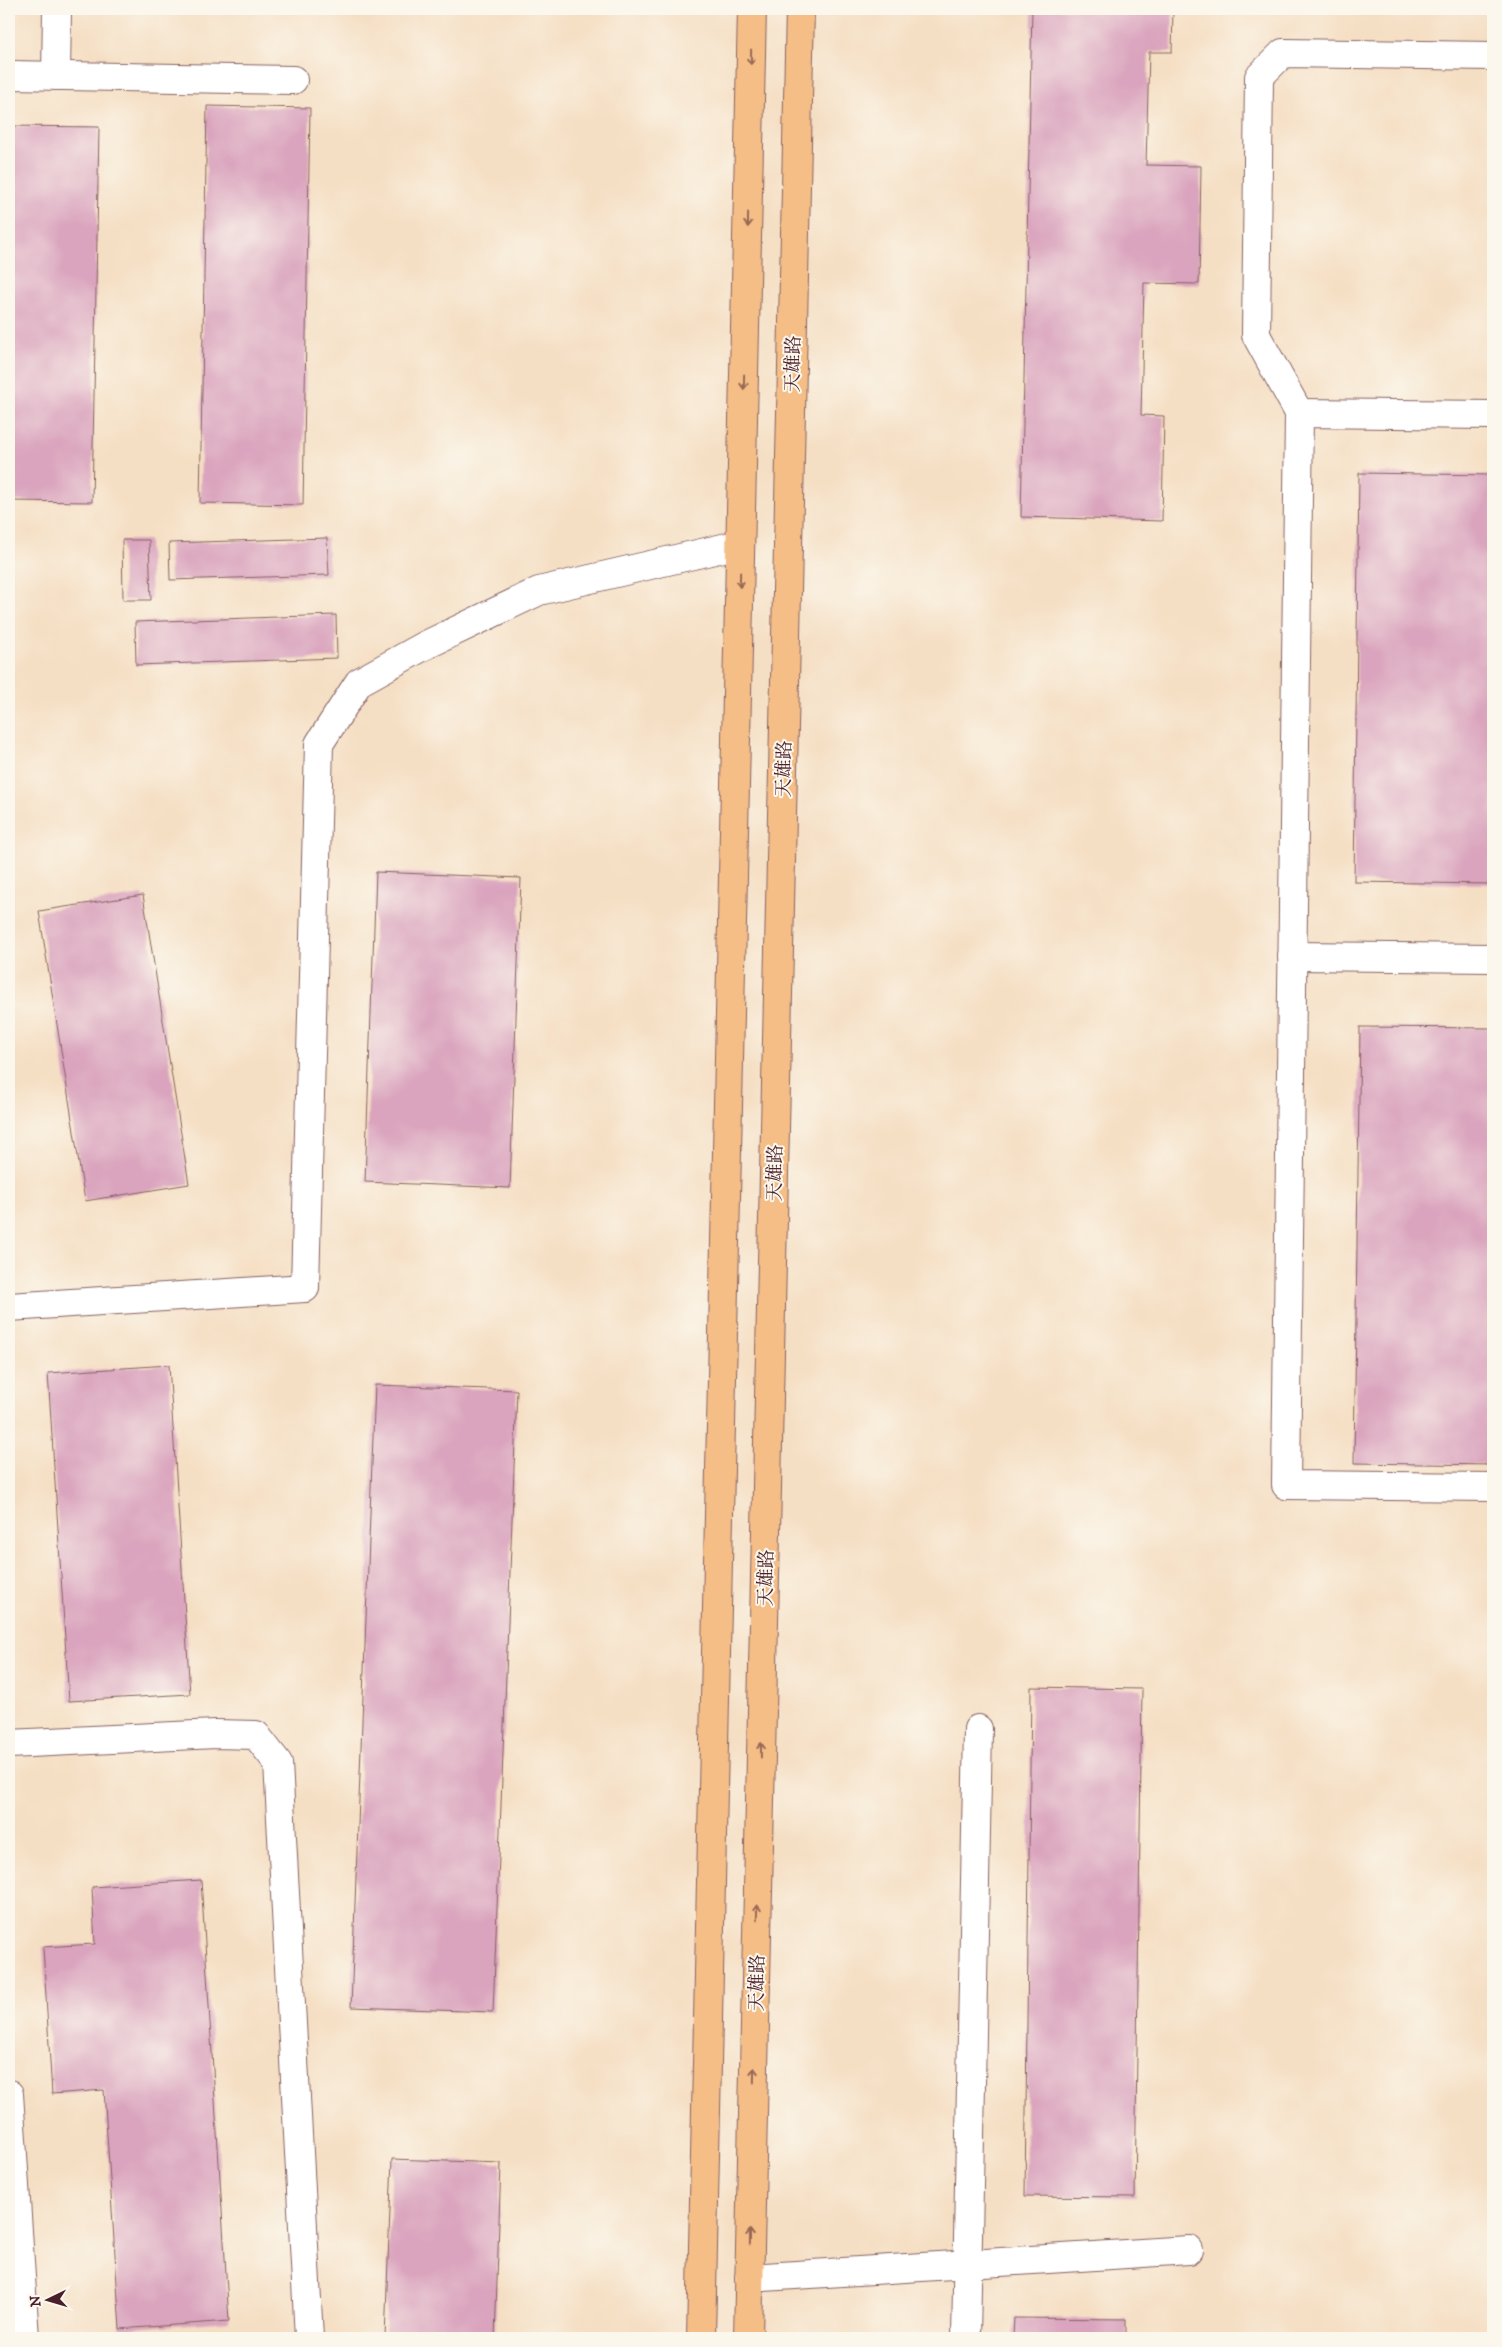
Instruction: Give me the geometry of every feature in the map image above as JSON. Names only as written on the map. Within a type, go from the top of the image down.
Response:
[{"type":"main road","points":[[700,2338],[752,9]]},
{"type":"main road","name":"天雄路","points":[[748,2338],[800,9]]},
{"type":"lane","points":[[56,76],[57,9]]},
{"type":"lane","points":[[1493,56],[1283,53],[1259,77],[1256,335],[1299,413],[1286,1485],[1493,1488]]},
{"type":"lane","points":[[9,75],[293,80]]},
{"type":"lane","points":[[1299,413],[1493,415]]},
{"type":"lane","points":[[9,1307],[305,1288],[319,744],[359,682],[424,646],[539,591],[740,544]]},
{"type":"lane","points":[[1292,956],[1493,958]]},
{"type":"lane","points":[[966,2338],[978,1729]]},
{"type":"lane","points":[[9,1744],[216,1734],[256,1735],[278,1763],[309,2338]]},
{"type":"lane","points":[[9,2094],[25,2338]]},
{"type":"lane","points":[[749,2278],[1189,2250]]},
{"type":"building","points":[[1032,9],[1173,9],[1172,52],[1149,52],[1146,165],[1201,166],[1199,284],[1144,283],[1141,415],[1164,416],[1162,521],[1021,517]]},
{"type":"building","points":[[207,106],[310,108],[303,505],[200,503]]},
{"type":"building","points":[[9,126],[99,127],[92,502],[9,501]]},
{"type":"building","points":[[1359,473],[1493,475],[1493,884],[1354,882]]},
{"type":"building","points":[[327,538],[329,575],[170,580],[169,543]]},
{"type":"building","points":[[122,540],[149,540],[151,600],[123,600]]},
{"type":"building","points":[[336,615],[337,658],[136,665],[135,622]]},
{"type":"building","points":[[376,872],[521,878],[510,1188],[365,1182]]},
{"type":"building","points":[[143,895],[189,1184],[85,1201],[39,911]]},
{"type":"building","points":[[1360,1027],[1493,1028],[1493,1465],[1354,1463]]},
{"type":"building","points":[[169,1365],[190,1694],[69,1701],[48,1373]]},
{"type":"building","points":[[375,1385],[517,1390],[493,2012],[351,2007]]},
{"type":"building","points":[[1031,1687],[1142,1689],[1135,2197],[1025,2196]]},
{"type":"building","points":[[201,1880],[229,2321],[120,2329],[104,2090],[52,2094],[43,1947],[95,1944],[92,1887]]},
{"type":"building","points":[[392,2159],[501,2163],[495,2338],[385,2338]]},
{"type":"building","points":[[1014,2318],[1126,2319],[1126,2338],[1013,2338]]}]
